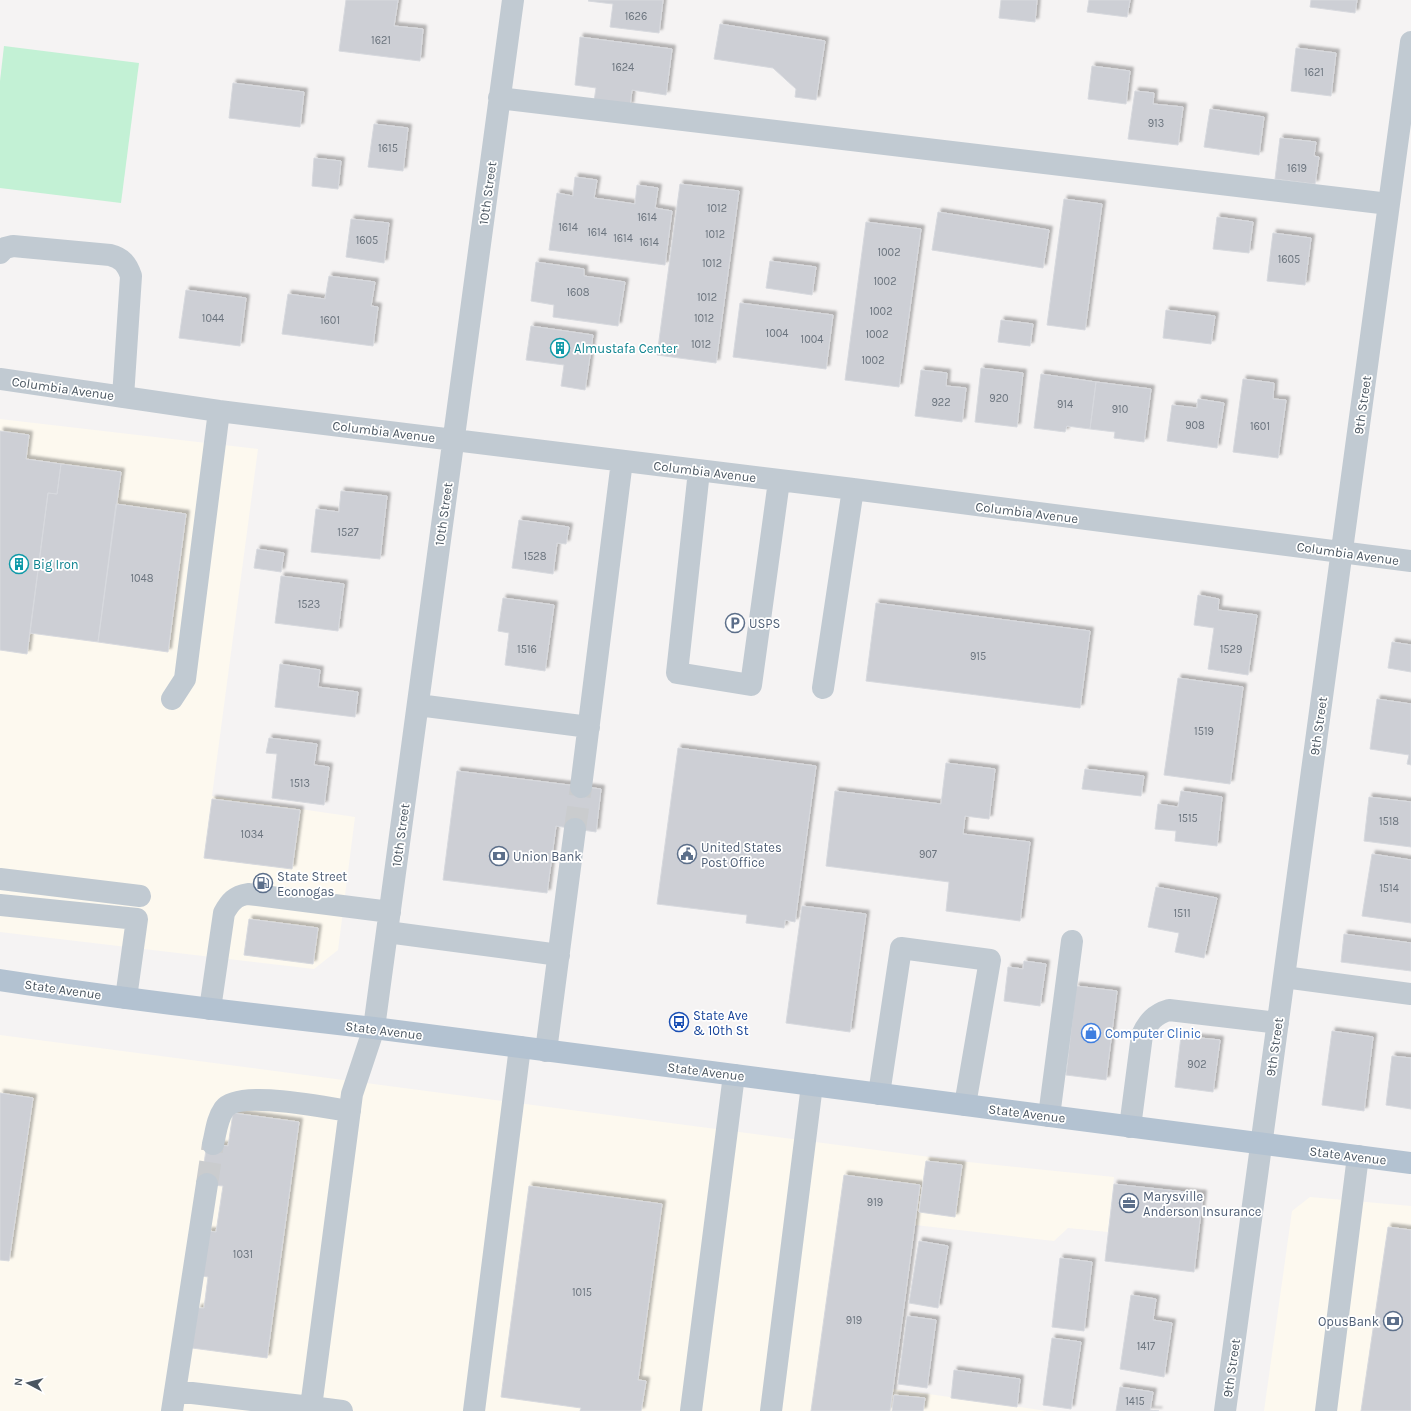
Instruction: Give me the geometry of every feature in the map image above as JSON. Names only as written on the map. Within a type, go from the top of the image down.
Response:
[{"type":"main road","name":"State Avenue","points":[[0,980],[210,1009],[374,1028],[1411,1163]]},
{"type":"street","name":"10th Street","points":[[311,1407],[352,1094],[374,1028],[512,0]]},
{"type":"street","name":"9th Street","points":[[1225,1411],[1411,42]]},
{"type":"street","points":[[499,98],[1389,204]]},
{"type":"street","points":[[0,253],[6,248],[22,246],[110,254],[123,261],[128,267],[131,276],[123,397]]},
{"type":"street","name":"Columbia Avenue","points":[[0,379],[219,411],[852,489],[1411,562]]},
{"type":"street","points":[[172,699],[185,679],[219,411]]},
{"type":"street","points":[[581,787],[622,461]]},
{"type":"street","points":[[699,470],[677,672],[751,685],[779,481]]},
{"type":"street","points":[[823,688],[852,489]]},
{"type":"street","points":[[418,705],[589,727]]},
{"type":"street","points":[[546,1051],[575,829]]},
{"type":"street","points":[[0,879],[140,896]]},
{"type":"street","points":[[210,1009],[224,913],[229,903],[238,896],[248,894],[559,955]]},
{"type":"street","points":[[0,905],[137,919],[126,998]]},
{"type":"street","points":[[1049,1116],[1072,941]]},
{"type":"street","points":[[879,1094],[901,948],[990,960],[965,1105]]},
{"type":"street","points":[[1284,977],[1411,994]]},
{"type":"street","points":[[1130,1126],[1142,1035],[1151,1019],[1160,1013],[1169,1010],[1278,1023]]},
{"type":"street","points":[[474,1411],[520,1047]]},
{"type":"street","points":[[691,1411],[734,1075]]},
{"type":"street","points":[[771,1411],[812,1086]]},
{"type":"street","points":[[214,1144],[218,1121],[225,1108],[234,1103],[249,1099],[350,1111]]},
{"type":"street","points":[[1326,1411],[1358,1156]]},
{"type":"street","points":[[207,1184],[174,1401],[311,1407],[342,1411]]},
{"type":"shaded area","points":[[0,419],[258,449],[212,796],[355,817],[338,950],[314,969],[0,932]]},
{"type":"shaded area","points":[[0,1035],[968,1162],[1114,1177],[1108,1232],[1068,1228],[1054,1241],[915,1225],[893,1389],[1047,1411],[0,1411]]},
{"type":"shaded area","points":[[1310,1197],[1411,1206],[1411,1411],[1264,1411],[1292,1211]]},
{"type":"green space","points":[[4,46],[139,63],[121,203],[0,188],[0,81]]},
{"type":"building","points":[[346,0],[398,0],[394,26],[423,29],[420,61],[339,51]]},
{"type":"building","points":[[663,0],[659,33],[610,27],[613,4],[588,1]]},
{"type":"building","points":[[1001,0],[1037,0],[1035,22],[999,18]]},
{"type":"building","points":[[1089,0],[1130,0],[1127,17],[1087,12]]},
{"type":"building","points":[[1311,0],[1357,0],[1355,13],[1310,7]]},
{"type":"building","points":[[720,24],[825,41],[816,100],[795,97],[796,89],[773,68],[714,59]]},
{"type":"building","points":[[580,37],[672,49],[666,95],[632,90],[630,106],[594,101],[596,88],[575,85]]},
{"type":"building","points":[[1296,48],[1336,53],[1331,96],[1291,91]]},
{"type":"building","points":[[1092,66],[1130,71],[1126,104],[1088,99]]},
{"type":"building","points":[[233,83],[304,92],[300,127],[229,118]]},
{"type":"building","points":[[1135,91],[1154,93],[1153,104],[1183,107],[1178,145],[1128,139]]},
{"type":"building","points":[[1210,109],[1264,117],[1259,155],[1204,147]]},
{"type":"building","points":[[374,124],[408,128],[403,171],[368,167]]},
{"type":"building","points":[[1280,138],[1316,142],[1314,156],[1319,157],[1315,184],[1275,179]]},
{"type":"building","points":[[314,158],[341,161],[338,189],[312,186]]},
{"type":"building","points":[[575,177],[597,180],[594,198],[635,204],[637,185],[658,188],[655,208],[672,211],[665,265],[549,250],[557,193],[573,196]]},
{"type":"building","points":[[680,184],[739,191],[716,363],[657,355]]},
{"type":"building","points":[[1064,199],[1102,204],[1085,330],[1047,325]]},
{"type":"building","points":[[938,212],[1049,230],[1043,268],[932,250]]},
{"type":"building","points":[[1217,217],[1253,222],[1249,253],[1213,249]]},
{"type":"building","points":[[351,219],[389,223],[384,263],[346,257]]},
{"type":"building","points":[[866,222],[921,229],[899,387],[845,380]]},
{"type":"building","points":[[1273,233],[1311,238],[1305,285],[1267,281]]},
{"type":"building","points":[[770,261],[816,267],[812,295],[766,288]]},
{"type":"building","points":[[536,262],[584,269],[584,276],[625,282],[618,326],[553,317],[554,305],[531,301]]},
{"type":"building","points":[[329,276],[375,282],[371,306],[378,307],[373,346],[282,334],[288,294],[325,299]]},
{"type":"building","points":[[186,290],[246,298],[240,346],[179,338]]},
{"type":"building","points":[[740,303],[833,315],[826,369],[733,357]]},
{"type":"building","points":[[1166,310],[1215,316],[1211,344],[1163,338]]},
{"type":"building","points":[[1001,320],[1033,324],[1030,346],[998,342]]},
{"type":"building","name":"Almustafa Center","points":[[531,326],[593,335],[585,390],[561,386],[564,365],[526,360]]},
{"type":"building","points":[[981,368],[1023,373],[1017,427],[975,422]]},
{"type":"building","points":[[921,370],[947,373],[946,386],[966,388],[962,422],[915,416]]},
{"type":"building","points":[[1041,374],[1096,382],[1090,429],[1067,426],[1065,432],[1034,428]]},
{"type":"building","points":[[1243,379],[1274,383],[1273,399],[1286,400],[1278,458],[1233,452]]},
{"type":"building","points":[[1096,382],[1151,389],[1144,442],[1114,438],[1115,432],[1090,429]]},
{"type":"building","points":[[1198,399],[1224,403],[1217,448],[1167,441],[1172,405],[1197,408]]},
{"type":"building","name":"Big Iron","points":[[0,431],[29,435],[26,459],[61,464],[57,494],[48,493],[27,654],[0,650]]},
{"type":"building","points":[[61,464],[121,472],[98,642],[30,633],[48,493],[57,494]]},
{"type":"building","points":[[341,491],[387,496],[380,559],[311,552],[316,509],[339,512]]},
{"type":"building","points":[[116,504],[186,514],[168,652],[98,642]]},
{"type":"building","points":[[519,520],[569,527],[566,544],[557,543],[553,574],[512,568]]},
{"type":"building","points":[[257,549],[284,553],[281,572],[254,568]]},
{"type":"building","points":[[281,576],[344,584],[338,631],[275,623]]},
{"type":"building","points":[[1198,595],[1219,599],[1218,610],[1257,615],[1248,675],[1208,669],[1214,628],[1194,625]]},
{"type":"building","points":[[503,598],[554,605],[545,671],[505,665],[509,633],[498,631]]},
{"type":"building","points":[[876,603],[1090,631],[1080,708],[866,681]]},
{"type":"building","points":[[1392,642],[1411,645],[1411,672],[1388,668]]},
{"type":"building","points":[[280,664],[320,670],[318,687],[358,692],[355,717],[275,707]]},
{"type":"building","points":[[1178,678],[1243,687],[1230,784],[1164,775]]},
{"type":"building","points":[[1377,699],[1411,704],[1411,765],[1407,764],[1409,755],[1370,749]]},
{"type":"building","points":[[269,738],[317,744],[314,765],[329,767],[324,805],[272,798],[277,754],[266,753]]},
{"type":"building","points":[[678,748],[816,766],[795,922],[785,920],[784,928],[746,923],[747,915],[657,904]]},
{"type":"building","points":[[946,763],[995,769],[989,819],[965,816],[963,834],[1030,842],[1020,921],[946,911],[949,882],[826,866],[835,791],[941,804]]},
{"type":"building","points":[[1085,769],[1144,776],[1141,796],[1082,789]]},
{"type":"building","name":"Union Bank","points":[[457,771],[601,789],[596,832],[556,826],[547,893],[443,880]]},
{"type":"building","points":[[1181,791],[1222,797],[1217,846],[1175,841],[1176,831],[1155,829],[1158,804],[1178,807]]},
{"type":"building","points":[[1369,797],[1411,802],[1411,847],[1364,841]]},
{"type":"building","points":[[212,799],[300,810],[292,869],[204,858]]},
{"type":"building","points":[[1372,854],[1411,860],[1411,923],[1362,916]]},
{"type":"building","points":[[1156,887],[1217,898],[1204,958],[1175,952],[1179,933],[1148,927]]},
{"type":"building","points":[[802,906],[866,914],[850,1032],[786,1023]]},
{"type":"building","points":[[249,919],[318,928],[313,964],[244,955]]},
{"type":"building","points":[[1344,934],[1411,943],[1411,971],[1341,962]]},
{"type":"building","points":[[1024,961],[1046,964],[1040,1006],[1004,1001],[1008,967],[1023,969]]},
{"type":"building","name":"Computer Clinic","points":[[1076,986],[1117,991],[1106,1080],[1066,1075]]},
{"type":"building","points":[[1332,1031],[1373,1037],[1364,1111],[1322,1105]]},
{"type":"building","points":[[1181,1036],[1220,1040],[1213,1092],[1175,1087]]},
{"type":"building","points":[[1392,1056],[1411,1058],[1411,1109],[1386,1105]]},
{"type":"building","points":[[0,1093],[33,1098],[9,1261],[0,1260]]},
{"type":"building","points":[[233,1113],[299,1122],[267,1358],[192,1348],[198,1308],[204,1308],[208,1277],[202,1276],[208,1231],[216,1232],[223,1186],[201,1184],[207,1143],[228,1146]]},
{"type":"building","points":[[926,1161],[962,1165],[955,1217],[919,1212]]},
{"type":"building","points":[[844,1175],[920,1185],[890,1411],[811,1411]]},
{"type":"building","points":[[1114,1184],[1203,1194],[1194,1272],[1105,1261]]},
{"type":"building","points":[[529,1186],[662,1204],[638,1380],[646,1381],[641,1411],[580,1411],[581,1408],[501,1397]]},
{"type":"building","name":"OpusBank","points":[[1388,1227],[1411,1230],[1411,1411],[1361,1411]]},
{"type":"building","points":[[919,1241],[948,1246],[938,1308],[909,1303]]},
{"type":"building","points":[[1060,1258],[1092,1262],[1084,1331],[1052,1327]]},
{"type":"building","points":[[1131,1295],[1156,1299],[1153,1320],[1172,1323],[1164,1377],[1120,1369]]},
{"type":"building","points":[[907,1316],[936,1320],[927,1388],[898,1384]]},
{"type":"building","points":[[1052,1338],[1081,1342],[1071,1409],[1043,1405]]},
{"type":"building","points":[[954,1370],[1020,1379],[1017,1407],[951,1398]]},
{"type":"building","points":[[1120,1387],[1153,1392],[1150,1410],[1159,1411],[1116,1411]]},
{"type":"building","points":[[894,1395],[925,1398],[923,1411],[892,1411]]},
{"type":"tunnel","points":[[575,829],[581,787]]},
{"type":"tunnel","points":[[207,1184],[213,1144]]},
{"type":"place","name":"Almustafa Center","points":[[560,348]]},
{"type":"place","name":"Big Iron","points":[[19,564]]},
{"type":"place","name":"USPS","points":[[735,623]]},
{"type":"place","name":"United States Post Office","points":[[687,854]]},
{"type":"place","name":"Union Bank","points":[[499,856]]},
{"type":"place","name":"State Street Econogas","points":[[263,883]]},
{"type":"place","name":"State Ave & 10th St","points":[[679,1022]]},
{"type":"place","name":"Computer Clinic","points":[[1091,1033]]},
{"type":"place","name":"Marysville Anderson Insurance","points":[[1129,1203]]},
{"type":"place","name":"OpusBank","points":[[1393,1321]]}]
